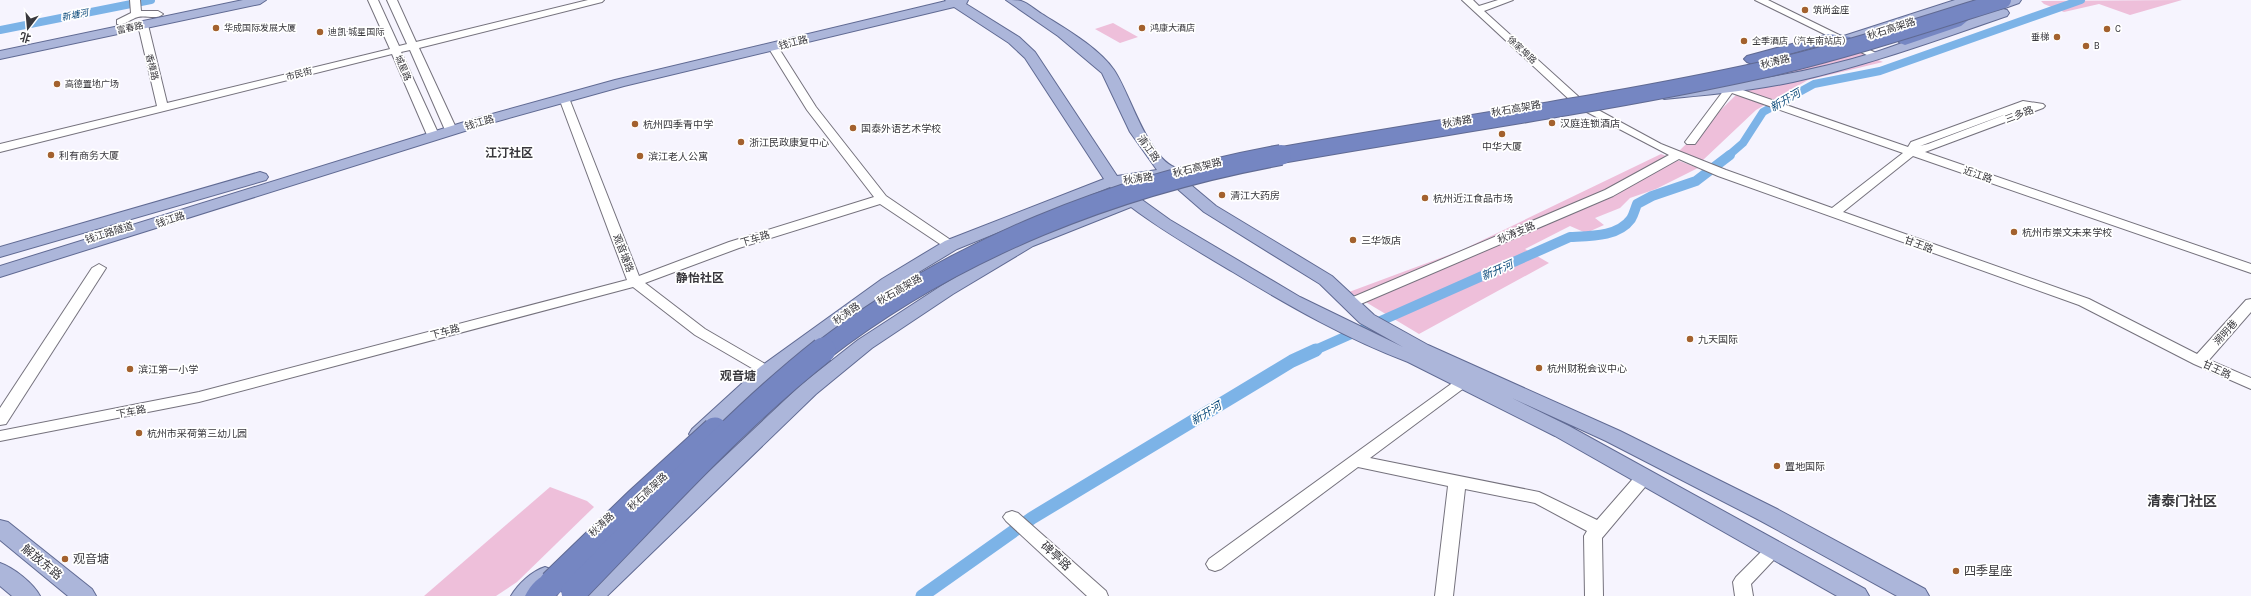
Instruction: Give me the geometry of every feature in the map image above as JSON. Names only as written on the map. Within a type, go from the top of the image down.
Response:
[{"type":"highway","name":"秋石高架路","points":[[539,596],[638,500],[791,361],[890,292],[1017,226],[1095,197],[1185,169],[1346,138],[1768,62],[1845,42],[1978,0]]},
{"type":"highway","name":"秋石高架路","points":[[571,596],[730,432],[791,375],[881,309],[928,281],[1031,229],[1138,189],[1191,174],[1250,161],[1697,83],[1798,62],[2005,1]]},
{"type":"highway","points":[[1415,132],[1467,127],[1640,96],[1753,79],[1808,67],[1905,40],[1956,23],[1965,17]]},
{"type":"highway","points":[[1346,138],[1377,130],[1752,59],[1829,38],[1845,40]]},
{"type":"main road","name":"富春路","points":[[0,47],[224,0]]},
{"type":"main road","name":"富春路","points":[[0,55],[260,0]]},
{"type":"main road","name":"钱江路","points":[[0,252],[286,175],[559,89],[935,0]]},
{"type":"main road","name":"清江路","points":[[1012,0],[1063,33],[1088,52],[1108,71],[1137,132],[1157,161],[1174,178],[1210,209],[1326,280],[1367,319],[1418,353]]},
{"type":"main road","name":"秋涛路","points":[[523,596],[767,371],[888,283],[951,245],[1113,181],[1174,178],[1288,159],[1581,104],[1809,53],[1968,0]]},
{"type":"main road","name":"钱江路","points":[[448,124],[564,98],[958,1]]},
{"type":"main road","points":[[958,1],[1014,40],[1030,55],[1113,181],[1132,200],[1164,224],[1294,301],[1347,328],[1391,349],[1418,353],[1613,436],[1769,515],[1917,596]]},
{"type":"main road","name":"秋涛路","points":[[1581,104],[1640,98],[1724,86],[1862,48],[1965,17],[2005,1]]},
{"type":"main road","points":[[1724,86],[1793,78],[1877,56],[2002,14],[2005,1]]},
{"type":"main road","points":[[1086,191],[1094,178],[1100,160]]},
{"type":"main road","name":"钱江路","points":[[0,272],[144,228],[286,175]]},
{"type":"main road","name":"钱江路隧道","points":[[0,258],[286,175]]},
{"type":"main road","name":"钱江路隧道","points":[[0,265],[188,208],[286,175]]},
{"type":"main road","name":"秋涛路","points":[[592,596],[809,389],[865,344],[947,290],[1027,242],[1132,200],[1174,178]]},
{"type":"main road","points":[[1418,353],[1463,382],[1562,431],[1857,596]]},
{"type":"main road","name":"解放东路","points":[[0,528],[84,596]]},
{"type":"main road","points":[[0,573],[28,596]]},
{"type":"street","name":"城星路","points":[[373,0],[430,130]]},
{"type":"street","name":"城星路","points":[[392,0],[448,124]]},
{"type":"street","name":"市民街","points":[[0,148],[598,0]]},
{"type":"street","name":"徐家埠路","points":[[1467,0],[1479,9],[1581,104]]},
{"type":"street","points":[[1479,9],[1508,0]]},
{"type":"street","points":[[1760,0],[1877,56]]},
{"type":"street","points":[[120,22],[136,6],[158,14]]},
{"type":"street","name":"香樟路","points":[[143,25],[163,108]]},
{"type":"street","points":[[773,47],[811,108],[882,199],[951,245]]},
{"type":"street","name":"近江路","points":[[1707,76],[1724,86],[1759,100],[2251,270]]},
{"type":"street","points":[[1691,142],[1724,86]]},
{"type":"street","name":"观音塘路","points":[[564,98],[635,282],[700,332],[767,371]]},
{"type":"street","name":"三多路","points":[[1834,213],[1911,152],[1932,147],[2039,106],[2027,103],[1915,144],[1911,152]]},
{"type":"street","name":"甘王路","points":[[1581,104],[1678,155],[1722,173],[2084,302],[2199,361],[2251,384]]},
{"type":"street","name":"秋涛支路","points":[[1351,303],[1609,193],[1678,155]]},
{"type":"street","name":"下车路","points":[[0,436],[199,397],[635,282],[734,245],[882,199]]},
{"type":"street","points":[[0,420],[99,268]]},
{"type":"street","name":"溯明巷","points":[[2199,361],[2251,303]]},
{"type":"street","points":[[1215,564],[1463,382]]},
{"type":"street","points":[[1355,461],[1457,483],[1540,498],[1599,529]]},
{"type":"street","points":[[1594,596],[1593,536],[1644,477]]},
{"type":"street","points":[[1444,596],[1457,483]]},
{"type":"street","name":"碑亭路","points":[[1012,517],[1036,536],[1099,596]]},
{"type":"street","points":[[1744,596],[1742,582],[1774,550]]},
{"type":"shaded area","points":[[2182,0],[2130,15],[2099,4],[2064,12],[2044,4],[2041,1]]},
{"type":"shaded area","points":[[1113,23],[1138,37],[1120,43],[1095,29]]},
{"type":"shaded area","points":[[1854,50],[1883,62],[1808,80],[1756,110],[1702,161],[1678,152],[1737,94],[1760,77]]},
{"type":"shaded area","points":[[1661,154],[1698,168],[1656,189],[1630,198],[1620,208],[1595,218],[1604,225],[1586,233],[1570,226],[1525,249],[1549,263],[1419,334],[1349,292],[1462,250]]},
{"type":"shaded area","points":[[550,487],[587,501],[594,507],[517,582],[496,596],[424,596]]},
{"type":"waterway","name":"新塘河","points":[[0,30],[151,0]]},
{"type":"waterway","name":"新开河","points":[[1728,156],[1743,143],[1763,112],[1814,84],[1880,71],[2081,0]]},
{"type":"waterway","name":"新开河","points":[[1313,351],[1570,237],[1603,234],[1619,229],[1631,219],[1637,204],[1652,196],[1696,181],[1730,155]]},
{"type":"waterway","name":"新开河","points":[[922,596],[1032,518],[1292,361],[1316,350]]},
{"type":"place","name":"筑尚金座","points":[[1805,10]]},
{"type":"place","name":"华成国际发展大厦","points":[[216,28]]},
{"type":"place","name":"鸿康大酒店","points":[[1142,28]]},
{"type":"place","name":"C","points":[[2107,29]]},
{"type":"place","name":"迪凯·城星国际","points":[[320,32]]},
{"type":"place","name":"垂梯","points":[[2057,37]]},
{"type":"place","name":"全季酒店（汽车南站店）","points":[[1744,41]]},
{"type":"place","name":"B","points":[[2086,46]]},
{"type":"place","name":"高德置地广场","points":[[57,84]]},
{"type":"place","name":"汉庭连锁酒店","points":[[1552,123]]},
{"type":"place","name":"杭州四季青中学","points":[[635,124]]},
{"type":"place","name":"国泰外语艺术学校","points":[[853,128]]},
{"type":"place","name":"中华大厦","points":[[1502,134]]},
{"type":"place","name":"浙江民政康复中心","points":[[741,142]]},
{"type":"place","name":"利有商务大厦","points":[[51,155]]},
{"type":"place","name":"滨江老人公寓","points":[[640,156]]},
{"type":"place","name":"清江大药房","points":[[1222,195]]},
{"type":"place","name":"杭州近江食品市场","points":[[1425,198]]},
{"type":"place","name":"杭州市崇文未来学校","points":[[2014,232]]},
{"type":"place","name":"三华饭店","points":[[1353,240]]},
{"type":"place","name":"九天国际","points":[[1690,339]]},
{"type":"place","name":"杭州财税会议中心","points":[[1539,368]]},
{"type":"place","name":"滨江第一小学","points":[[130,369]]},
{"type":"place","name":"杭州市采荷第三幼儿园","points":[[139,433]]},
{"type":"place","name":"置地国际","points":[[1777,466]]},
{"type":"place","name":"观音塘","points":[[65,559]]},
{"type":"place","name":"四季星座","points":[[1956,571]]},
{"type":"district","name":"江汀社区","points":[[509,153]]},
{"type":"district","name":"静怡社区","points":[[700,278]]},
{"type":"district","name":"观音塘","points":[[738,376]]},
{"type":"district","name":"清泰门社区","points":[[2182,501]]}]
